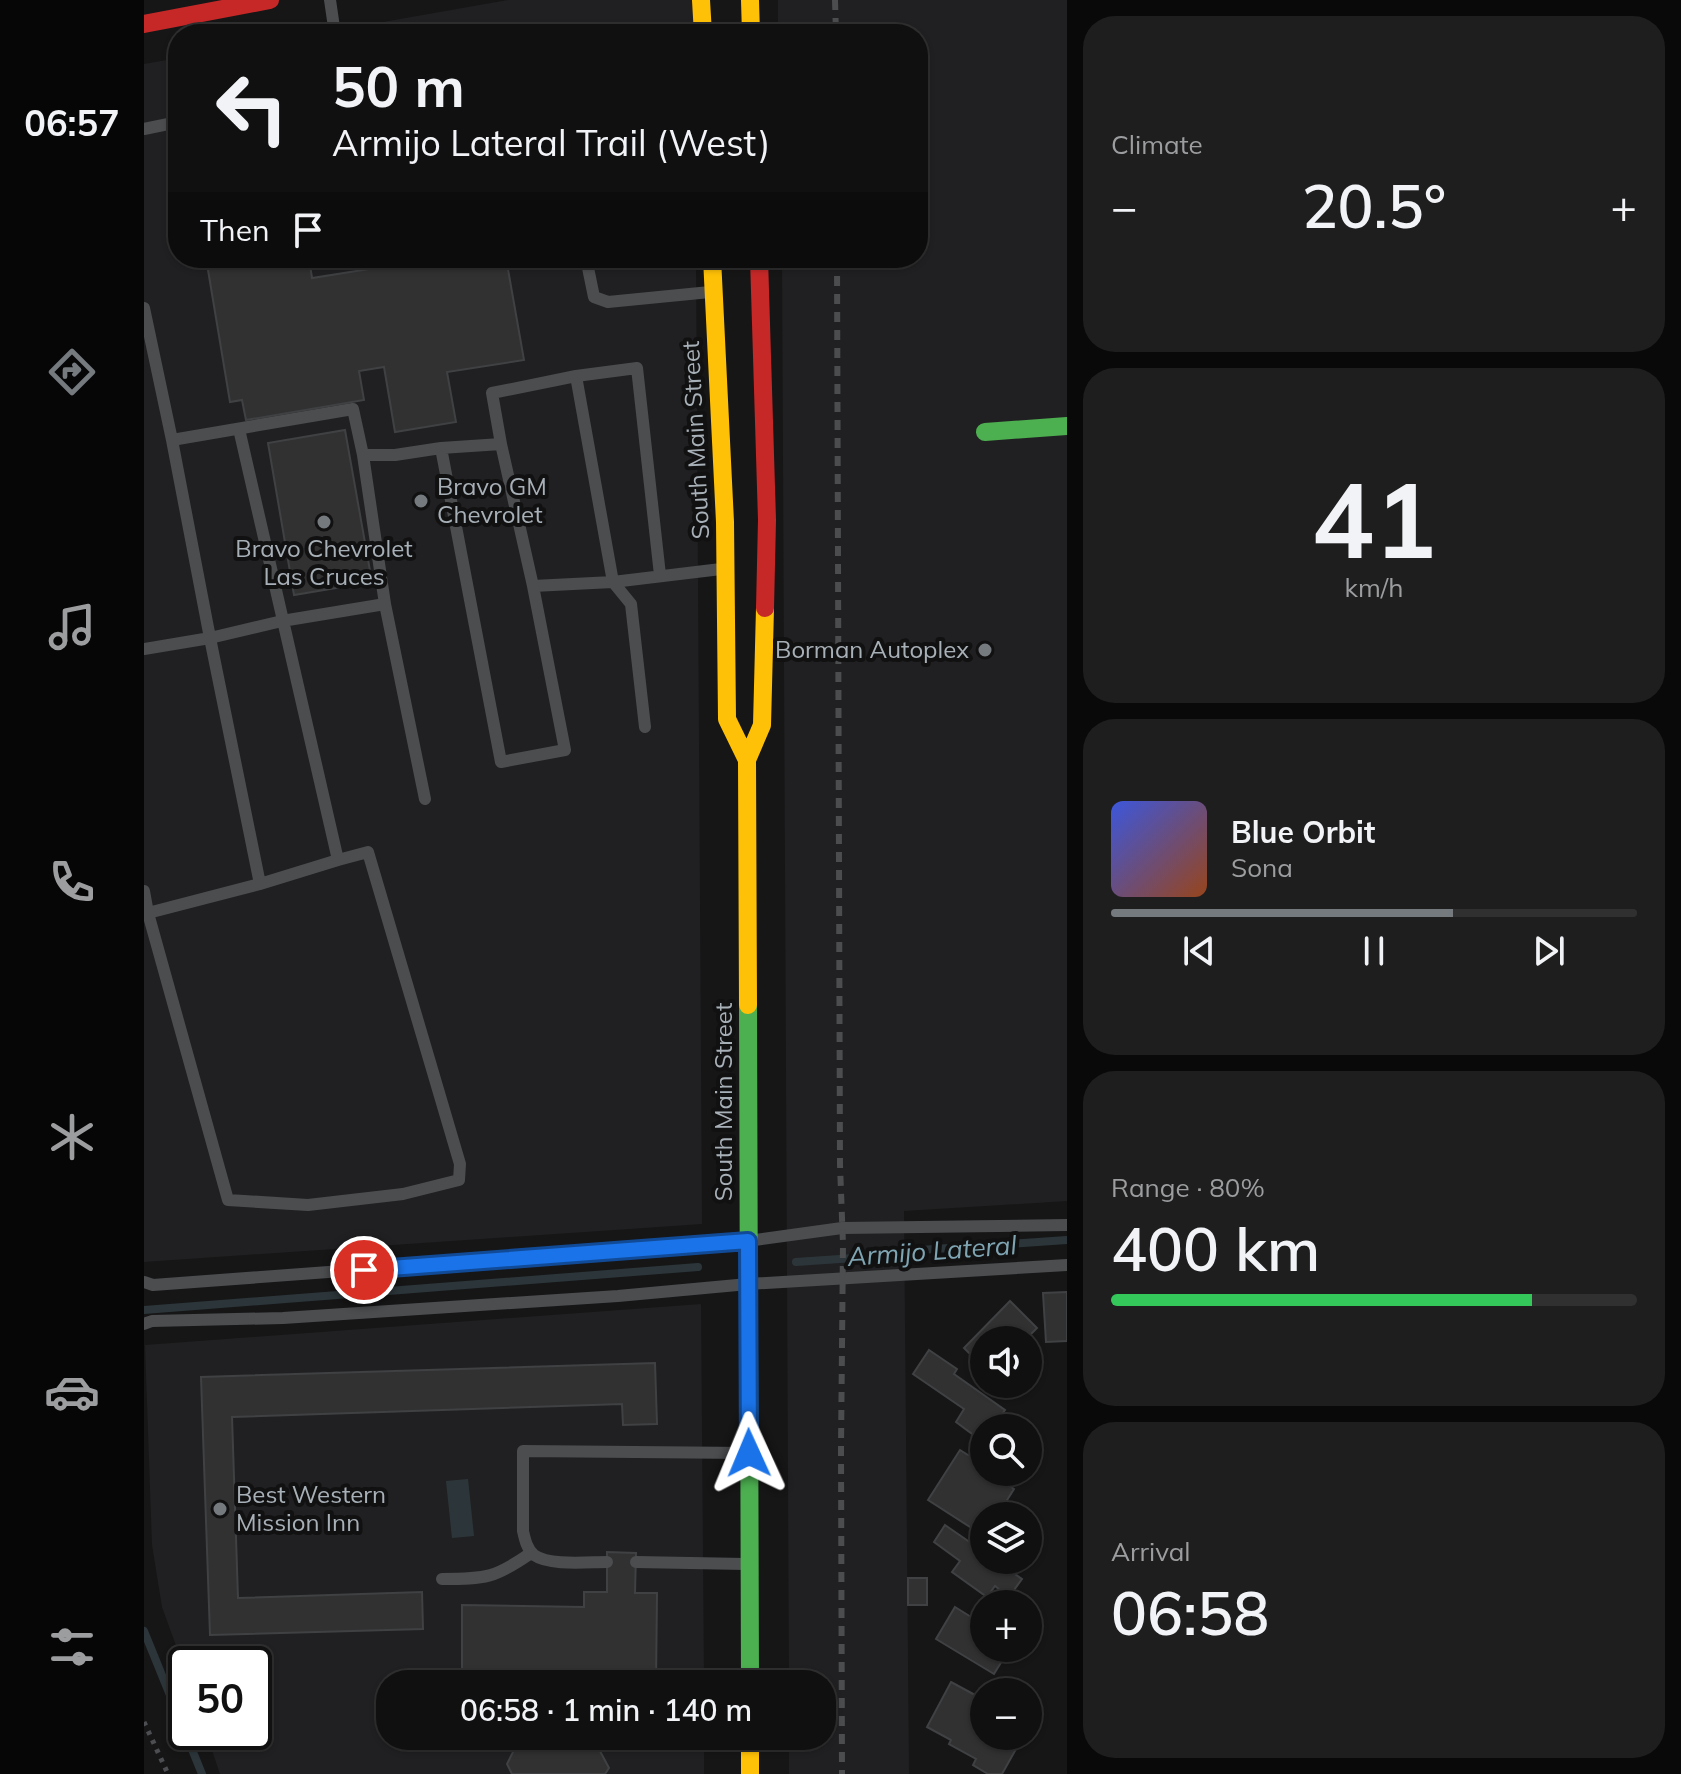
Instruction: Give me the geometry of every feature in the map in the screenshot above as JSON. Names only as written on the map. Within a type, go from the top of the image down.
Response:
[{"type":"main road","points":[[144,24],[270,0]]},
{"type":"main road","points":[[701,0],[702,24]]},
{"type":"main road","points":[[750,0],[751,24]]},
{"type":"main road","name":"South Main Street","points":[[712,268],[725,522],[727,719],[747,760]]},
{"type":"main road","name":"South Main Street","points":[[750,1670],[747,760],[762,725],[767,520],[759,268]]},
{"type":"main road","points":[[985,432],[1067,426]]},
{"type":"main road","points":[[750,1750],[750,1774]]},
{"type":"lane","points":[[330,0],[334,24]]},
{"type":"lane","points":[[144,129],[168,124]]},
{"type":"lane","points":[[588,268],[594,297],[608,302],[713,292]]},
{"type":"lane","points":[[144,308],[260,884]]},
{"type":"lane","points":[[441,448],[501,762],[565,750],[492,393],[576,376],[637,368],[660,575]]},
{"type":"lane","points":[[576,376],[613,582],[631,604],[645,727]]},
{"type":"lane","points":[[172,440],[353,409],[363,455],[385,604],[425,799]]},
{"type":"lane","points":[[239,429],[338,860]]},
{"type":"lane","points":[[363,455],[395,455],[501,444]]},
{"type":"lane","points":[[533,586],[613,582],[725,568]]},
{"type":"lane","points":[[144,649],[385,604]]},
{"type":"lane","points":[[144,891],[148,913],[228,1200],[308,1205],[403,1194],[459,1180],[460,1164],[368,852],[148,913]]},
{"type":"lane","points":[[144,1282],[153,1285],[269,1278],[748,1241],[842,1228],[1067,1225]]},
{"type":"lane","points":[[144,1324],[152,1321],[283,1318],[618,1296],[748,1284],[1067,1265]]},
{"type":"lane","points":[[607,1562],[548,1561],[531,1553],[523,1531],[523,1451],[749,1453]]},
{"type":"lane","points":[[442,1579],[479,1579],[496,1574],[531,1553]]},
{"type":"lane","points":[[636,1562],[749,1564]]},
{"type":"path","points":[[144,1722],[168,1774]]},
{"type":"shaded area","points":[[508,0],[695,0],[695,24],[372,24]]},
{"type":"shaded area","points":[[778,0],[1067,0],[1067,1201],[904,1211],[909,1774],[789,1774],[789,1750],[836,1750],[836,1670],[789,1670],[782,268],[928,268],[928,24],[778,24]]},
{"type":"shaded area","name":"Bravo GM Chevrolet","points":[[168,60],[168,268],[696,268],[702,1224],[144,1262],[144,64]]},
{"type":"shaded area","points":[[701,1304],[704,1670],[376,1670],[376,1750],[704,1750],[704,1774],[220,1774],[212,1750],[272,1750],[272,1646],[176,1646],[162,1607],[152,1545],[145,1345]]},
{"type":"shaded area","points":[[468,1479],[474,1536],[452,1538],[446,1481]]},
{"type":"building","points":[[208,268],[310,268],[312,278],[375,268],[508,268],[524,360],[447,372],[456,422],[395,432],[384,367],[359,371],[364,400],[246,420],[242,400],[230,402]]},
{"type":"building","points":[[345,430],[372,582],[294,595],[268,443]]},
{"type":"building","points":[[1067,1292],[1067,1341],[1046,1342],[1043,1293]]},
{"type":"building","points":[[1010,1301],[1035,1326],[986,1326]]},
{"type":"building","points":[[929,1350],[957,1369],[954,1374],[970,1385],[970,1398],[988,1398],[1005,1410],[1002,1414],[970,1414],[970,1432],[956,1422],[964,1409],[913,1374]]},
{"type":"building","name":"Best Western Mission Inn","points":[[655,1363],[657,1424],[623,1425],[622,1404],[232,1417],[238,1598],[422,1592],[423,1629],[210,1635],[201,1377]]},
{"type":"building","points":[[960,1450],[970,1456],[970,1486],[1010,1486],[1014,1489],[1006,1502],[970,1502],[970,1527],[928,1500]]},
{"type":"building","points":[[945,1525],[970,1542],[970,1574],[1015,1574],[1022,1579],[1014,1590],[1000,1590],[995,1586],[992,1590],[977,1590],[952,1572],[960,1561],[934,1542]]},
{"type":"building","points":[[607,1552],[636,1553],[635,1593],[657,1593],[656,1670],[462,1670],[462,1605],[584,1607],[584,1592],[607,1592]]},
{"type":"building","points":[[908,1578],[927,1578],[927,1605],[908,1605]]},
{"type":"building","points":[[955,1607],[970,1616],[970,1660],[936,1639]]},
{"type":"building","points":[[974,1662],[1001,1662],[994,1674]]},
{"type":"building","points":[[951,1682],[970,1692],[970,1750],[1016,1750],[1002,1774],[988,1774],[973,1765],[976,1759],[927,1727]]},
{"type":"building","points":[[514,1750],[599,1750],[609,1768],[605,1774],[512,1774],[507,1764]]},
{"type":"waterway","name":"Armijo Lateral","points":[[796,1262],[1067,1240]]},
{"type":"waterway","name":"Armijo Lateral","points":[[144,1310],[698,1267]]},
{"type":"waterway","points":[[144,1631],[202,1774]]},
{"type":"railway","points":[[835,0],[836,24]]},
{"type":"railway","points":[[837,268],[840,1165],[843,1244],[842,1774]]},
{"type":"traffic: fast","points":[[985,432],[1067,426]]},
{"type":"traffic: fast","points":[[748,1005],[750,1670]]},
{"type":"traffic: slow","points":[[701,0],[702,24]]},
{"type":"traffic: slow","points":[[750,0],[751,24]]},
{"type":"traffic: slow","points":[[712,268],[725,522],[727,719],[747,760]]},
{"type":"traffic: slow","points":[[748,1005],[747,760],[762,725],[765,608]]},
{"type":"traffic: slow","points":[[750,1750],[750,1774]]},
{"type":"traffic: jam","points":[[144,24],[270,0]]},
{"type":"traffic: jam","points":[[759,268],[767,520],[765,608]]},
{"type":"place","name":"Bravo GM Chevrolet","points":[[421,501]]},
{"type":"place","name":"Bravo Chevrolet Las Cruces","points":[[324,522]]},
{"type":"place","name":"Borman Autoplex","points":[[985,650]]},
{"type":"place","name":"Best Western Mission Inn","points":[[220,1509]]},
{"type":"route","points":[[364,1270],[748,1241],[749,1453]]}]
